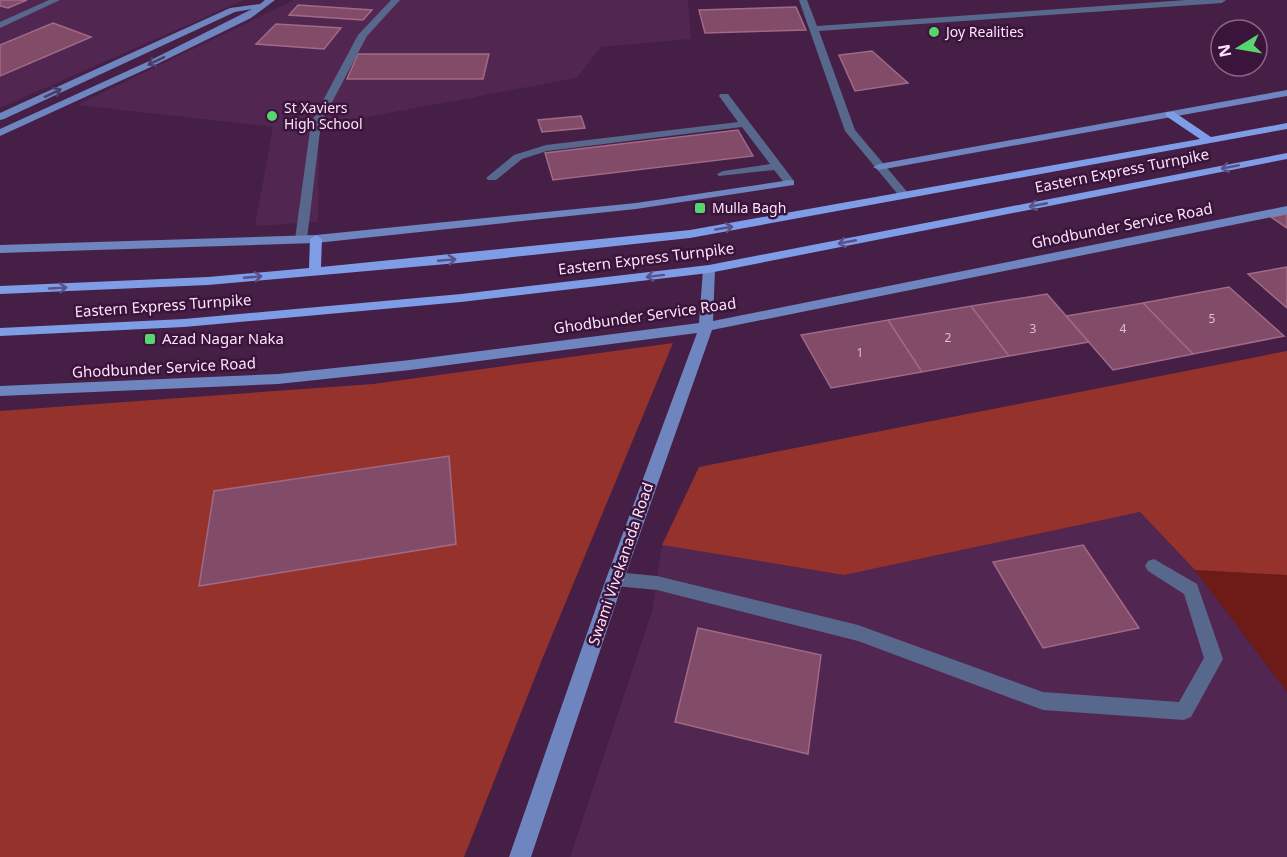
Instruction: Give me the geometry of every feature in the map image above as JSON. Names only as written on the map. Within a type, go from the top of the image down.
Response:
[{"type":"main road","points":[[1170,114],[1209,140]]},
{"type":"main road","name":"Eastern Express Turnpike","points":[[0,290],[208,281],[690,234],[1287,126]]},
{"type":"main road","name":"Eastern Express Turnpike","points":[[0,332],[184,323],[460,298],[709,269],[1287,156]]},
{"type":"main road","points":[[315,272],[316,239]]},
{"type":"street","points":[[0,25],[56,0]]},
{"type":"street","points":[[301,239],[316,123],[363,34],[396,0]]},
{"type":"street","points":[[802,0],[850,131],[905,196]]},
{"type":"street","points":[[814,29],[1000,18],[1024,12],[1222,0]]},
{"type":"street","points":[[0,117],[233,10],[267,2]]},
{"type":"street","points":[[0,133],[204,38],[248,16],[267,2]]},
{"type":"street","points":[[185,32],[204,38]]},
{"type":"street","points":[[163,42],[182,48]]},
{"type":"street","points":[[879,167],[1287,93]]},
{"type":"street","points":[[0,249],[316,239],[636,206],[790,183],[724,96]]},
{"type":"street","points":[[492,178],[518,157],[546,148],[745,124]]},
{"type":"street","points":[[723,174],[777,165]]},
{"type":"street","name":"Ghodbunder Service Road","points":[[0,392],[278,379],[410,365],[706,327],[1287,210]]},
{"type":"street","name":"Swami Vivekanada Road","points":[[520,857],[615,579],[706,327],[709,269]]},
{"type":"street","points":[[615,579],[657,583],[858,633],[1043,701],[1184,711],[1214,659],[1191,589],[1154,566]]},
{"type":"shaded area","points":[[0,0],[244,0],[0,108]]},
{"type":"shaded area","name":"St Xaviers High School","points":[[294,0],[688,0],[691,39],[601,47],[577,78],[319,126],[318,222],[255,226],[273,127],[77,105]]},
{"type":"shaded area","points":[[673,343],[543,657],[464,857],[0,857],[0,411],[373,384]]},
{"type":"shaded area","points":[[1287,351],[1287,575],[1195,570],[1140,512],[844,575],[662,545],[699,467]]},
{"type":"shaded area","points":[[1140,512],[1195,570],[1287,692],[1287,857],[570,857],[652,611],[662,545],[844,575]]},
{"type":"shaded area","points":[[1195,570],[1287,575],[1287,692]]},
{"type":"building","points":[[0,0],[27,0],[8,8],[0,6]]},
{"type":"building","points":[[298,5],[372,10],[363,20],[289,15]]},
{"type":"building","points":[[796,7],[806,30],[705,33],[699,10]]},
{"type":"building","points":[[53,23],[91,37],[0,76],[0,45]]},
{"type":"building","points":[[276,24],[341,28],[324,49],[256,44]]},
{"type":"building","points":[[872,51],[908,83],[855,91],[839,55]]},
{"type":"building","points":[[358,54],[489,54],[483,79],[347,79]]},
{"type":"building","points":[[581,116],[585,128],[542,132],[538,120]]},
{"type":"building","points":[[738,130],[753,156],[553,180],[545,153]]},
{"type":"building","points":[[1287,214],[1287,228],[1271,217]]},
{"type":"building","points":[[1287,267],[1287,308],[1248,274]]},
{"type":"building","points":[[1229,287],[1284,336],[1193,354],[1143,303]]},
{"type":"building","points":[[1047,294],[1089,342],[1009,356],[971,306]]},
{"type":"building","points":[[1143,303],[1193,354],[1113,370],[1066,316]]},
{"type":"building","points":[[971,306],[1009,356],[922,372],[888,320]]},
{"type":"building","points":[[888,320],[922,372],[831,388],[801,335]]},
{"type":"building","points":[[449,456],[456,544],[199,586],[214,491]]},
{"type":"building","points":[[1083,545],[1139,628],[1043,648],[993,562]]},
{"type":"building","points":[[698,628],[821,655],[808,754],[675,722]]},
{"type":"place","name":"Joy Realities","points":[[934,32]]},
{"type":"place","name":"St Xaviers High School","points":[[272,116]]},
{"type":"place","name":"Mulla Bagh","points":[[700,208]]},
{"type":"place","name":"Azad Nagar Naka","points":[[150,339]]}]
